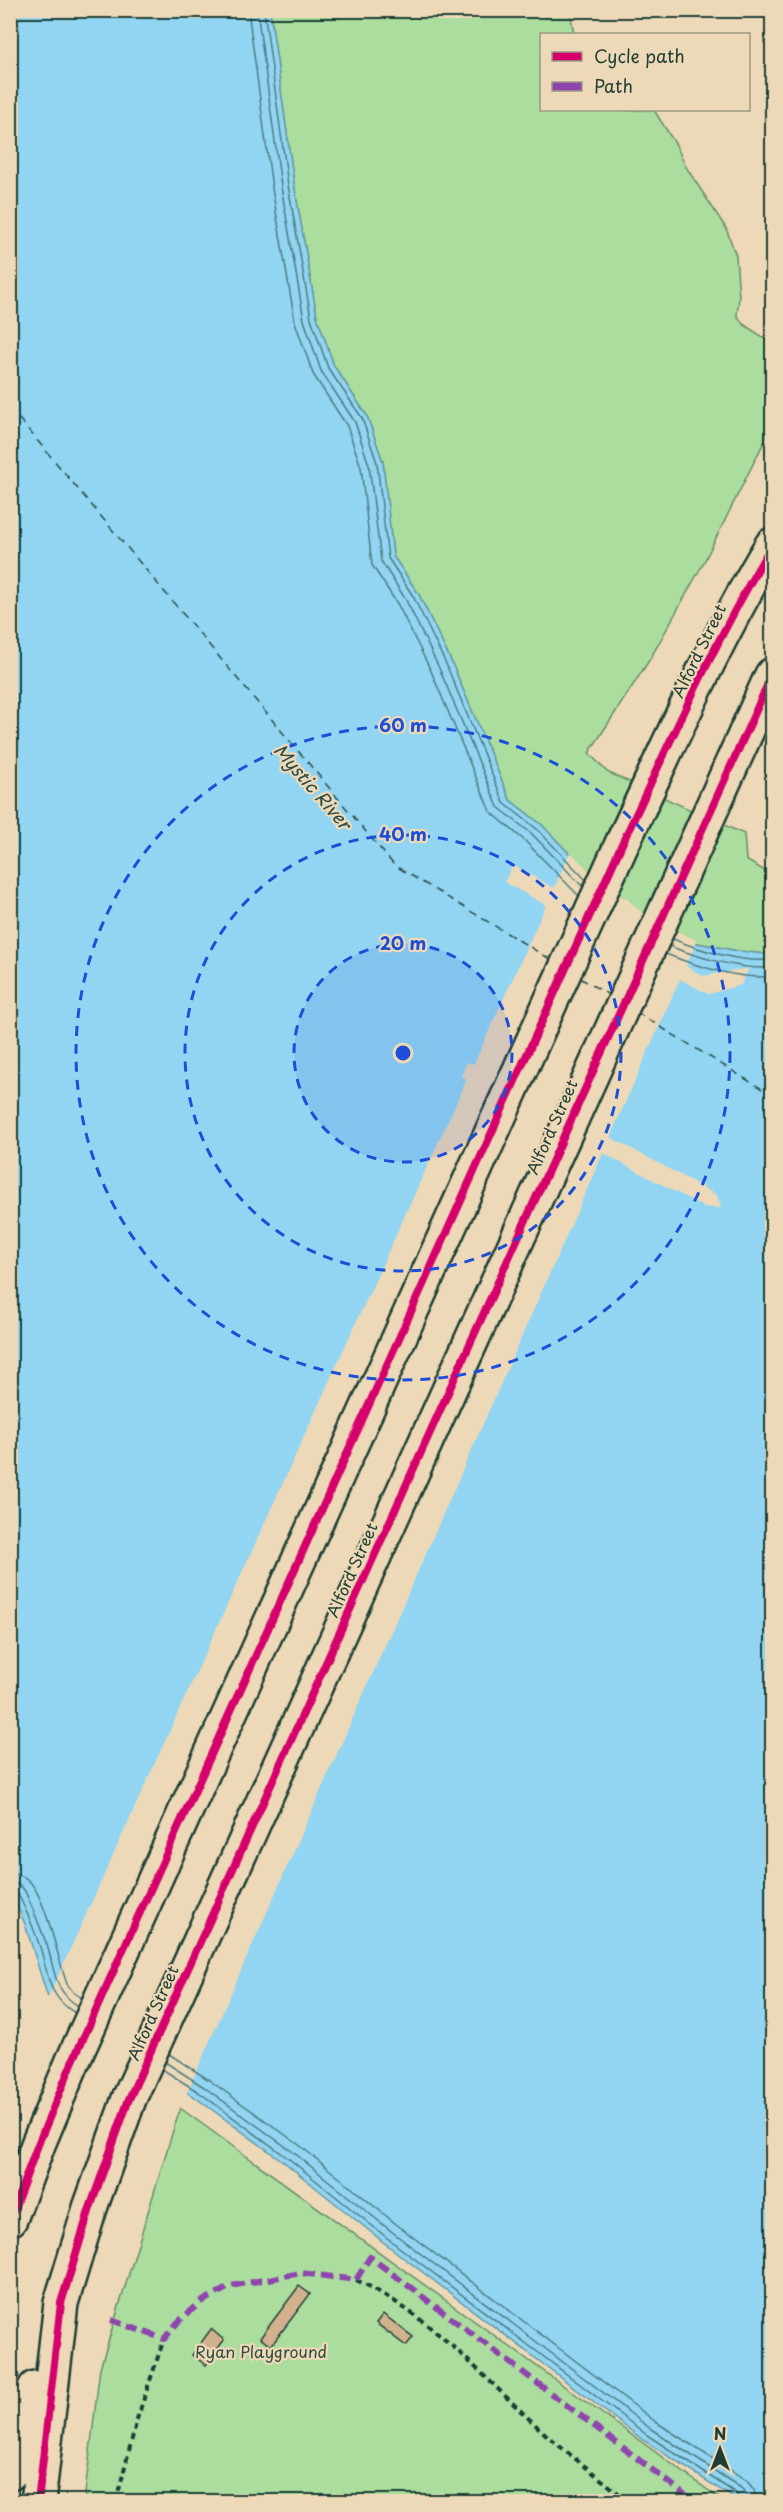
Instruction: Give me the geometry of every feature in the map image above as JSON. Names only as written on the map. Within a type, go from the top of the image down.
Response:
[{"type":"main road","name":"Alford Street","points":[[10,2219],[72,2063],[621,846],[706,666],[772,545]]},
{"type":"main road","name":"Alford Street","points":[[38,2502],[61,2303],[90,2208],[129,2099],[772,675]]},
{"type":"main road","points":[[10,2245],[27,2179]]},
{"type":"main road","points":[[10,2473],[61,2303]]},
{"type":"path","points":[[356,2280],[380,2291],[441,2336],[550,2438],[628,2502]]},
{"type":"path","points":[[116,2502],[137,2419],[164,2339]]},
{"type":"green space","points":[[270,11],[570,11],[574,33],[540,33],[540,111],[655,111],[676,145],[686,167],[726,228],[736,256],[739,297],[737,315],[743,324],[772,343],[772,426],[704,562],[650,659],[589,753],[607,772],[744,834],[746,860],[772,875],[772,953],[738,951],[697,943],[660,928],[604,890],[542,825],[510,800],[451,661],[418,593],[393,556],[383,462],[367,416],[334,366],[317,317],[294,184]]},
{"type":"green space","name":"Ryan Playground","points":[[180,2108],[723,2501],[84,2502],[100,2368]]},
{"type":"water","name":"Mystic River","points":[[10,11],[270,11],[294,184],[317,317],[334,366],[367,416],[383,462],[393,556],[418,593],[451,661],[510,800],[542,825],[604,890],[646,921],[697,943],[738,951],[772,953],[772,2501],[738,2501],[643,2440],[387,2245],[284,2162],[196,2098],[57,2009],[47,1995],[25,1924],[11,1891]]},
{"type":"pier","points":[[570,852],[606,887],[627,899],[648,918],[697,940],[686,966],[703,976],[749,968],[741,985],[708,994],[680,979],[610,1137],[717,1195],[721,1208],[704,1207],[603,1153],[186,2095],[56,2012],[47,2000],[467,1079],[461,1076],[467,1062],[474,1064],[546,905],[504,882],[513,865],[554,888]]},
{"type":"building","points":[[299,2286],[310,2294],[271,2346],[260,2338]]},
{"type":"building","points":[[383,2314],[413,2337],[406,2346],[376,2323]]},
{"type":"building","points":[[211,2329],[224,2340],[206,2365],[192,2355]]},
{"type":"ferry route","points":[[10,408],[394,865],[553,961]]},
{"type":"ferry route","points":[[580,978],[609,995]]},
{"type":"ferry route","points":[[636,1012],[772,1095]]},
{"type":"marked path","points":[[111,2320],[164,2339],[178,2322],[201,2302],[231,2286],[301,2273],[356,2280],[370,2257],[695,2502]]},
{"type":"cycle path","points":[[10,2219],[72,2063],[621,846],[711,656],[772,545]]},
{"type":"cycle path","points":[[38,2502],[61,2303],[90,2208],[129,2099],[772,675]]}]
